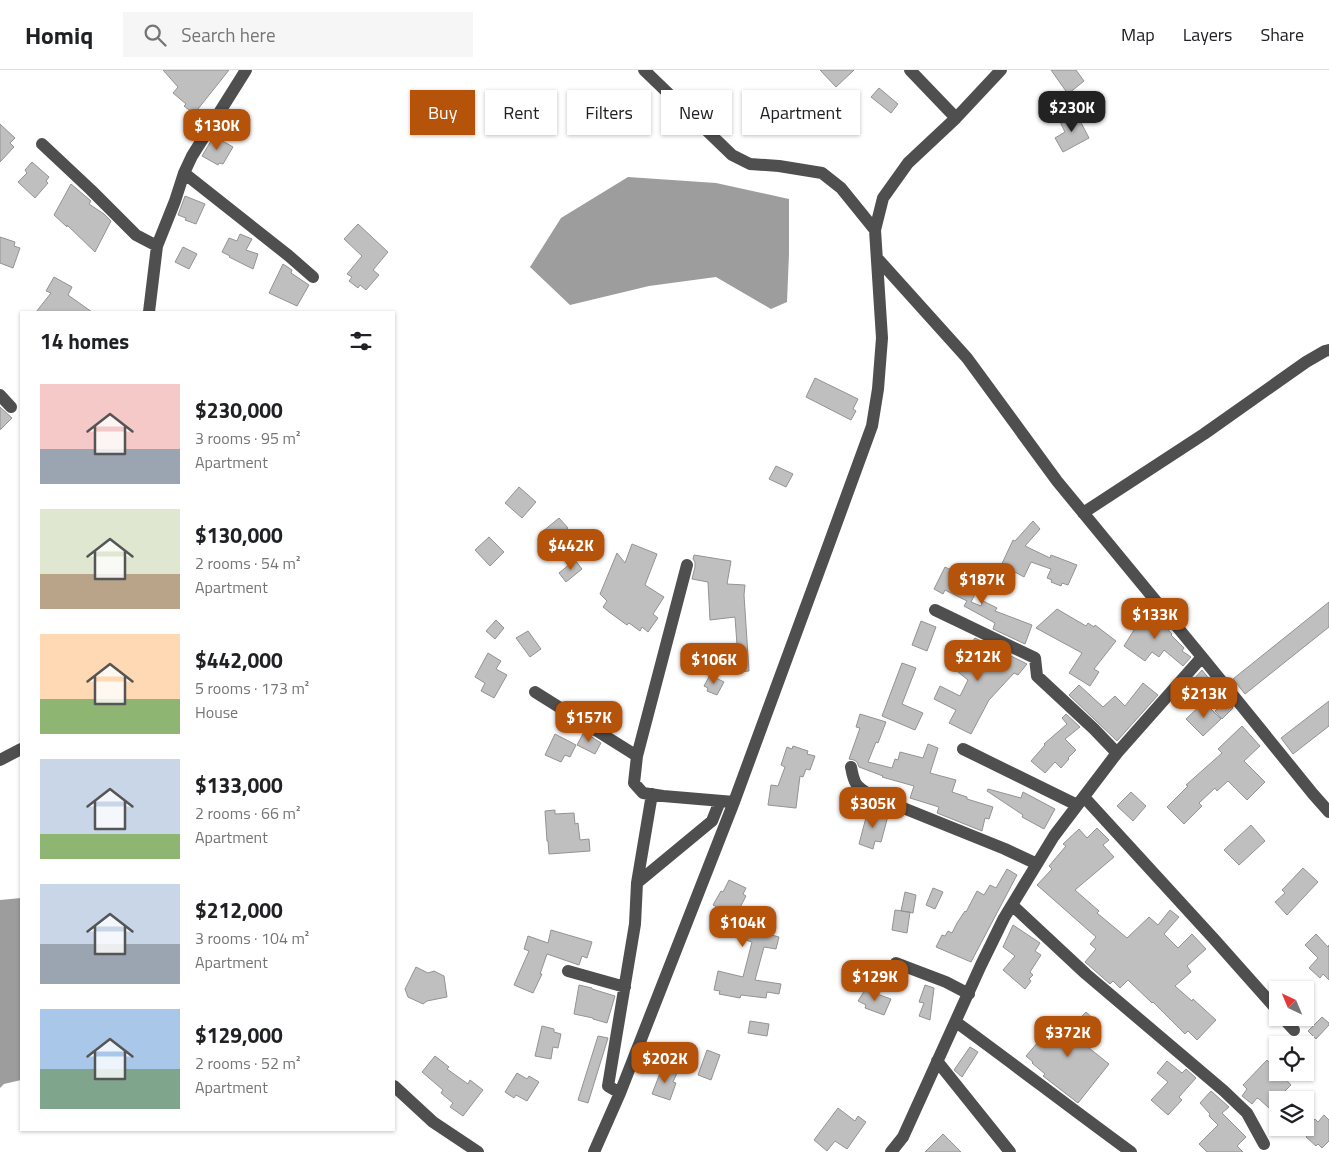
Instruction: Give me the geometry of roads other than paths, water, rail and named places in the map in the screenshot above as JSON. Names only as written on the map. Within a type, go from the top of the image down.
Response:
[{"type":"street","points":[[149,311],[158,246],[176,201],[184,173],[192,156],[246,70]]},
{"type":"street","points":[[644,70],[732,154],[750,164],[779,166],[822,173],[840,188],[875,230]]},
{"type":"street","points":[[910,70],[956,118]]},
{"type":"street","points":[[594,1152],[620,1093],[734,802],[872,426],[878,389],[882,338],[875,230],[883,198],[908,163],[956,118],[1001,70]]},
{"type":"street","points":[[42,144],[136,235],[158,246]]},
{"type":"street","points":[[184,173],[313,277]]},
{"type":"street","points":[[878,258],[966,358],[1057,481],[1329,812]]},
{"type":"street","points":[[1083,513],[1204,434],[1306,362],[1329,350]]},
{"type":"street","points":[[0,395],[11,407]]},
{"type":"street","points":[[687,565],[637,756],[634,783],[643,793],[734,802]]},
{"type":"street","points":[[935,610],[1035,658],[1037,676],[1117,753]]},
{"type":"street","points":[[891,1152],[903,1137],[985,957],[1012,905],[1054,836],[1117,753],[1202,657]]},
{"type":"street","points":[[535,692],[637,756]]},
{"type":"street","points":[[0,760],[20,749]]},
{"type":"street","points":[[963,749],[1080,801],[1214,939],[1269,1001]]},
{"type":"street","points":[[851,767],[854,781],[859,789],[1037,864]]},
{"type":"street","points":[[620,1093],[608,1086],[635,924],[637,883],[652,794]]},
{"type":"street","points":[[637,883],[712,821],[720,801]]},
{"type":"street","points":[[1012,905],[1086,974],[1248,1113],[1264,1144]]},
{"type":"street","points":[[896,962],[946,982],[969,994]]},
{"type":"street","points":[[568,971],[625,987]]},
{"type":"street","points":[[956,1022],[1131,1152]]},
{"type":"street","points":[[1290,1026],[1294,1030]]},
{"type":"street","points":[[937,1061],[1010,1152]]},
{"type":"street","points":[[395,1087],[433,1122],[478,1152]]}]
